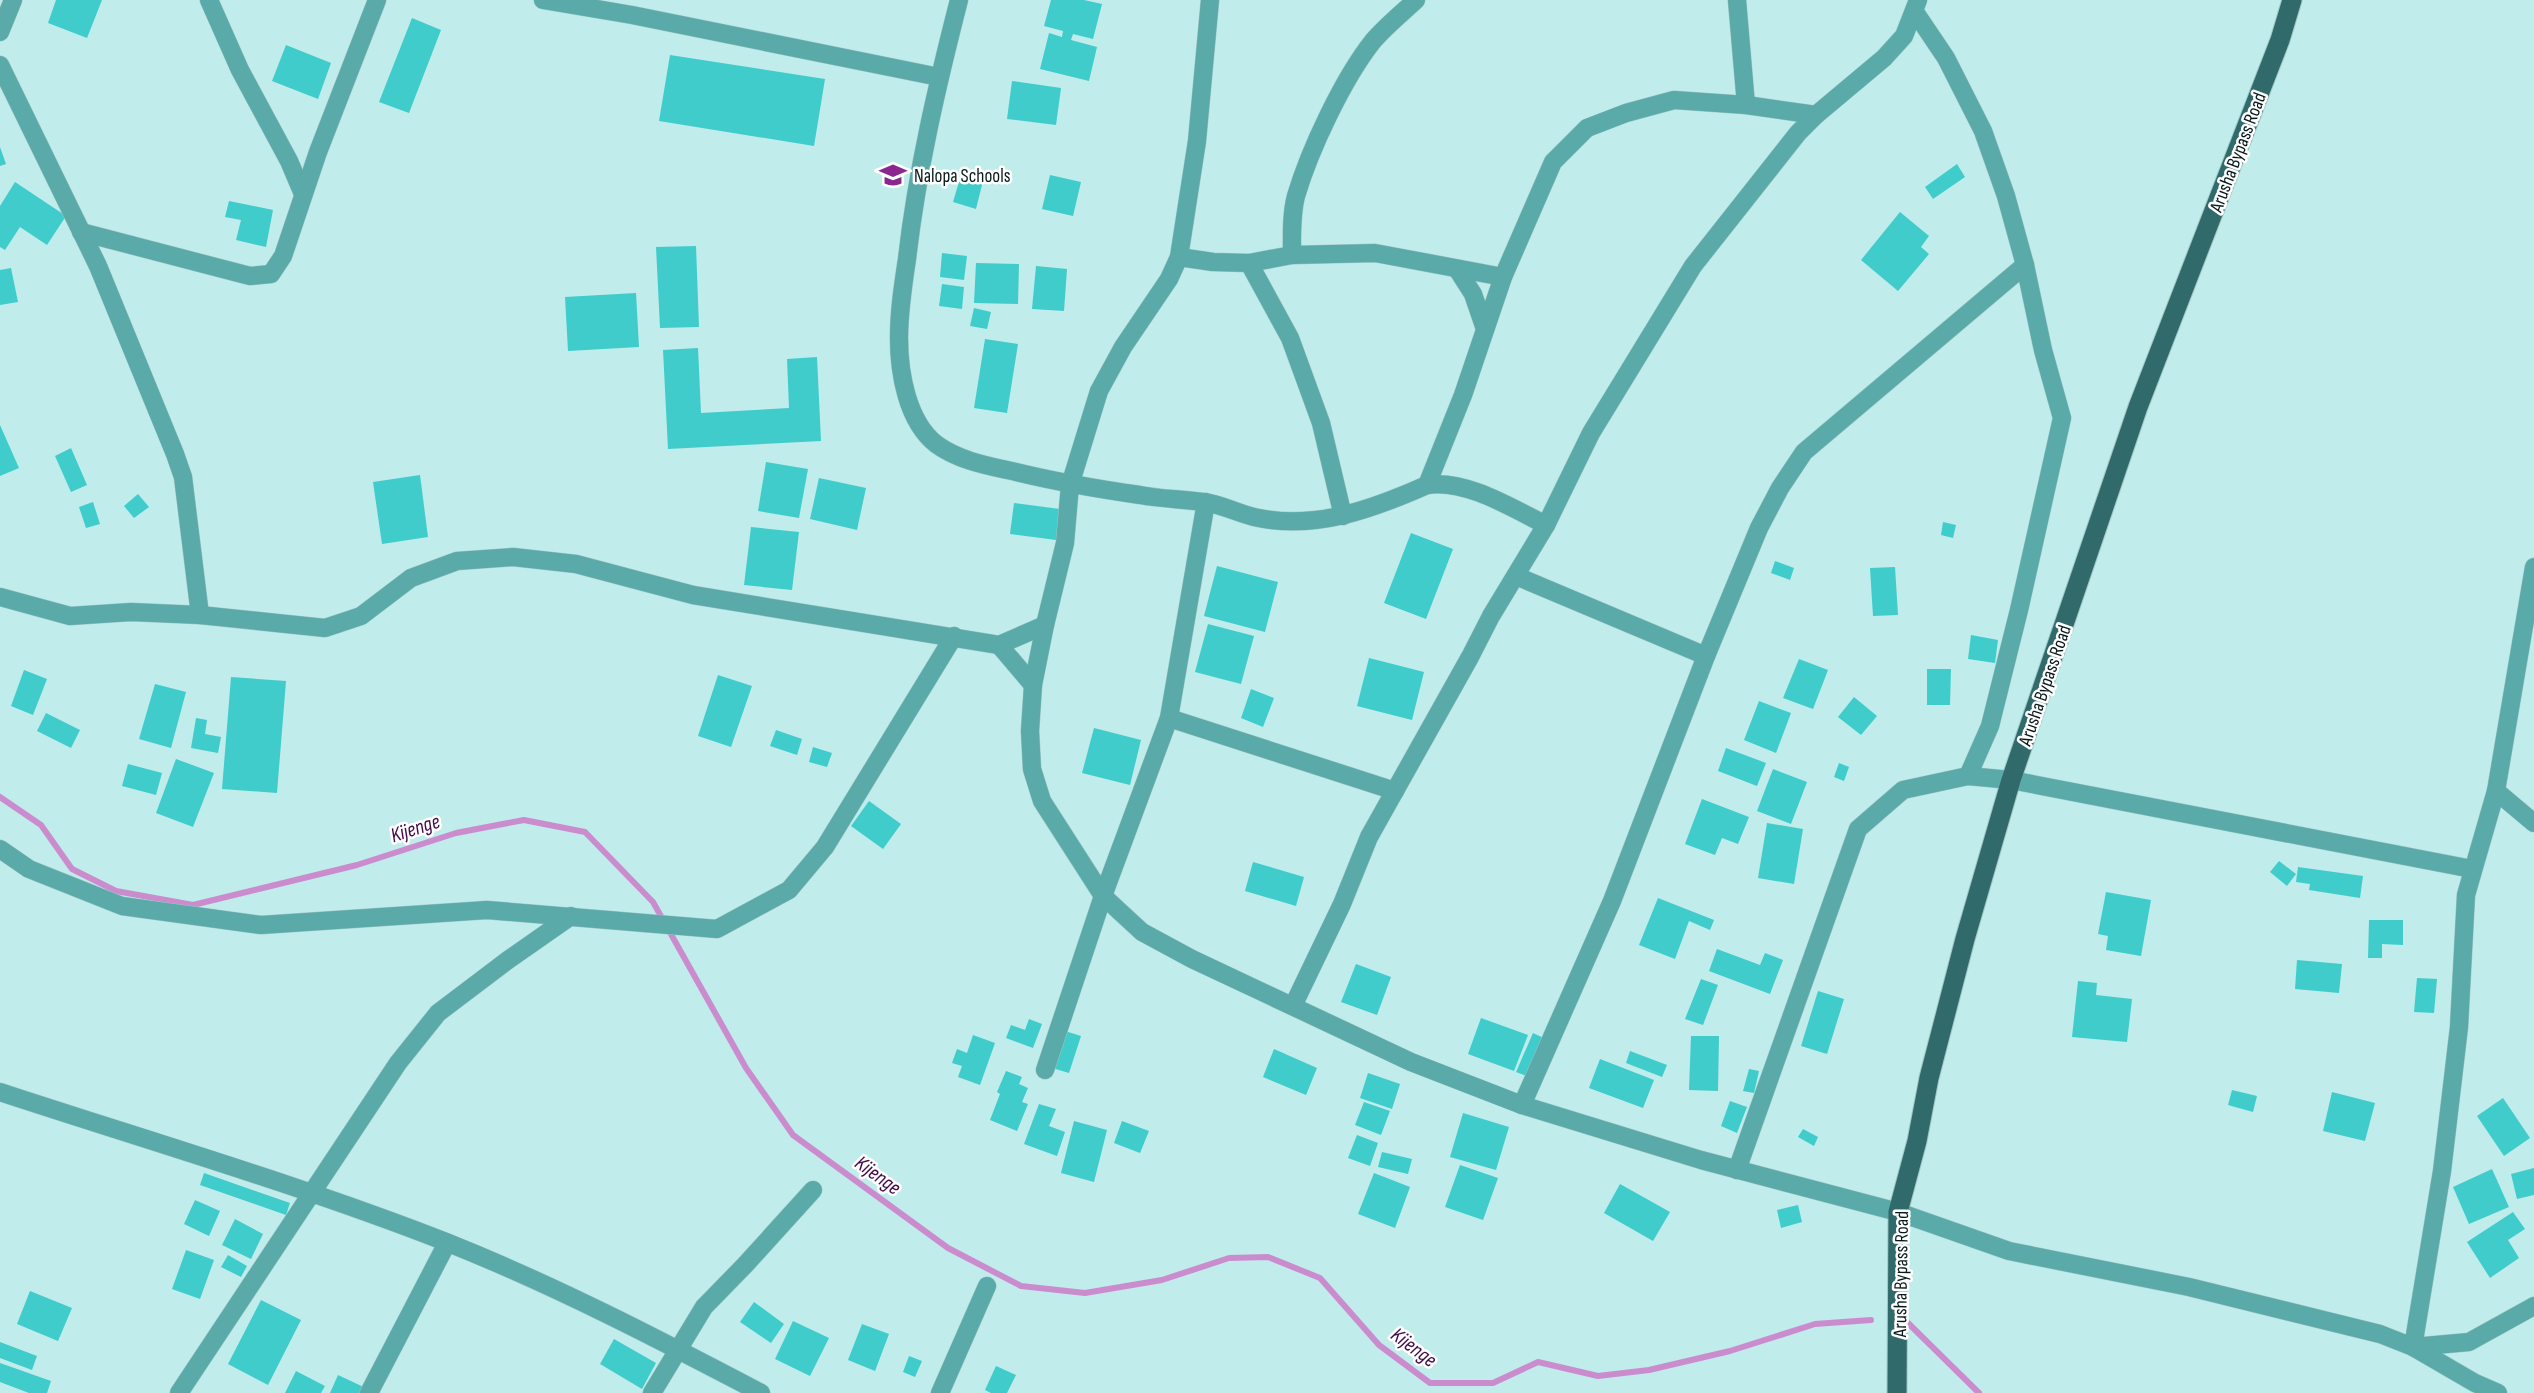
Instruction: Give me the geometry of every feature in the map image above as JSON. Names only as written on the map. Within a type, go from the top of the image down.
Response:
[{"type":"main road","name":"Arusha Bypass Road","points":[[1897,1393],[1899,1212],[1929,1078],[1965,939],[2011,780],[2138,407],[2280,40],[2292,0]]},
{"type":"street","points":[[0,32],[13,0]]},
{"type":"street","points":[[209,0],[240,70],[303,194]]},
{"type":"street","points":[[81,232],[250,276],[271,274],[283,256],[303,194],[377,0]]},
{"type":"street","points":[[543,0],[633,7],[939,77]]},
{"type":"street","points":[[959,0],[939,77],[913,203],[899,338],[901,372],[907,399],[920,425],[935,443],[958,457],[1070,485],[1160,499],[1206,502],[1255,517],[1305,522],[1343,516],[1427,485],[1442,483],[1459,485],[1510,506],[1546,525]]},
{"type":"street","points":[[1210,0],[1197,141],[1180,257],[1169,279],[1123,347],[1099,391],[1070,485],[1065,543],[1033,685],[1030,732],[1032,769],[1042,801],[1103,896],[1142,932],[1192,958],[1412,1062],[1522,1105],[1737,1170],[1899,1212],[2009,1251],[2189,1287],[2380,1334],[2413,1347],[2498,1393]]},
{"type":"street","points":[[1292,255],[1296,197],[1349,75],[1374,40],[1416,0]]},
{"type":"street","points":[[1737,0],[1746,105]]},
{"type":"street","points":[[1917,6],[1983,131],[2006,196],[2062,418],[2020,610],[1990,726],[1968,776]]},
{"type":"street","points":[[1293,1006],[1342,904],[1369,837],[1471,657],[1491,616],[1546,525],[1591,433],[1693,266],[1798,133],[1884,58],[1904,36],[1917,6]]},
{"type":"street","points":[[0,65],[98,266],[183,478],[200,615]]},
{"type":"street","points":[[1427,485],[1463,395],[1503,277],[1553,162],[1587,128],[1626,113],[1674,100],[1746,105],[1816,115]]},
{"type":"street","points":[[1180,257],[1213,262],[1249,263],[1292,255],[1375,253],[1503,277]]},
{"type":"street","points":[[1249,263],[1290,338],[1321,423],[1343,516]]},
{"type":"street","points":[[1522,1105],[1612,901],[1706,656],[1759,528],[1780,488],[1804,452],[2025,265]]},
{"type":"street","points":[[1457,269],[1474,294],[1485,330]]},
{"type":"street","points":[[1045,1070],[1103,896],[1169,718],[1206,502]]},
{"type":"street","points":[[0,597],[70,616],[131,612],[200,615],[325,628],[361,616],[411,578],[422,573],[457,561],[513,558],[576,564],[694,595],[999,645],[1045,625]]},
{"type":"street","points":[[2413,1347],[2442,1171],[2459,1027],[2466,895],[2496,790],[2534,567]]},
{"type":"street","points":[[1516,576],[1706,656]]},
{"type":"street","points":[[0,849],[29,869],[121,906],[261,925],[487,911],[718,929],[789,890],[825,847],[954,636]]},
{"type":"street","points":[[999,645],[1033,685]]},
{"type":"street","points":[[1169,718],[1395,791]]},
{"type":"street","points":[[1737,1170],[1858,829],[1903,790],[1968,776],[2011,780],[2472,869]]},
{"type":"street","points":[[2496,790],[2534,823]]},
{"type":"street","points":[[179,1393],[398,1063],[438,1013],[571,916]]},
{"type":"street","points":[[0,1092],[311,1193],[447,1243],[573,1298],[761,1393]]},
{"type":"street","points":[[652,1393],[704,1307],[813,1190]]},
{"type":"street","points":[[369,1393],[447,1243]]},
{"type":"street","points":[[940,1393],[987,1286]]},
{"type":"street","points":[[2413,1347],[2469,1342],[2534,1306]]},
{"type":"building","points":[[56,0],[102,0],[87,38],[48,23]]},
{"type":"building","points":[[1051,0],[1084,0],[1102,4],[1093,39],[1073,34],[1071,40],[1097,47],[1089,81],[1040,69],[1049,33],[1062,37],[1063,31],[1044,26]]},
{"type":"building","points":[[412,18],[441,30],[409,113],[379,102]]},
{"type":"building","points":[[286,45],[331,63],[318,99],[272,81]]},
{"type":"building","points":[[670,55],[825,79],[814,146],[659,121]]},
{"type":"building","points":[[1012,81],[1061,88],[1056,125],[1007,119]]},
{"type":"building","points":[[0,147],[6,164],[0,166]]},
{"type":"building","points":[[1957,164],[1965,177],[1933,199],[1925,187]]},
{"type":"building","points":[[961,175],[983,181],[976,209],[953,202]]},
{"type":"building","points":[[1050,175],[1081,182],[1073,216],[1042,209]]},
{"type":"building","points":[[15,182],[66,216],[47,245],[20,227],[5,250],[0,247],[0,206]]},
{"type":"building","points":[[229,201],[273,210],[266,247],[236,240],[241,220],[225,217]]},
{"type":"building","points":[[1900,212],[1929,236],[1921,247],[1929,254],[1898,291],[1861,260]]},
{"type":"building","points":[[696,246],[699,327],[660,328],[656,247]]},
{"type":"building","points":[[942,253],[967,256],[964,280],[940,277]]},
{"type":"building","points":[[976,263],[1019,264],[1018,304],[974,303]]},
{"type":"building","points":[[1036,266],[1067,269],[1064,311],[1032,309]]},
{"type":"building","points":[[11,268],[18,302],[0,305],[0,270]]},
{"type":"building","points":[[942,284],[964,287],[962,309],[939,306]]},
{"type":"building","points":[[636,293],[639,347],[568,351],[565,297]]},
{"type":"building","points":[[974,308],[991,312],[987,329],[970,326]]},
{"type":"building","points":[[985,339],[1018,344],[1007,413],[974,408]]},
{"type":"building","points":[[698,348],[701,413],[789,408],[787,359],[817,357],[821,441],[668,449],[663,350]]},
{"type":"building","points":[[0,425],[19,468],[0,476]]},
{"type":"building","points":[[71,448],[87,485],[71,492],[55,456]]},
{"type":"building","points":[[766,462],[808,469],[799,518],[758,511]]},
{"type":"building","points":[[420,475],[428,537],[382,544],[373,482]]},
{"type":"building","points":[[819,478],[866,488],[857,530],[810,519]]},
{"type":"building","points":[[138,494],[149,507],[134,518],[124,506]]},
{"type":"building","points":[[93,502],[100,524],[86,528],[79,507]]},
{"type":"building","points":[[1014,503],[1060,509],[1056,540],[1010,534]]},
{"type":"building","points":[[1943,522],[1956,525],[1953,538],[1941,535]]},
{"type":"building","points":[[751,527],[799,532],[792,590],[744,585]]},
{"type":"building","points":[[1411,533],[1453,549],[1426,619],[1384,603]]},
{"type":"building","points":[[1775,561],[1794,568],[1790,580],[1771,573]]},
{"type":"building","points":[[1217,566],[1278,582],[1265,632],[1204,616]]},
{"type":"building","points":[[1895,567],[1898,615],[1873,616],[1870,568]]},
{"type":"building","points":[[1208,624],[1254,636],[1241,684],[1195,672]]},
{"type":"building","points":[[1971,635],[1998,640],[1995,663],[1968,659]]},
{"type":"building","points":[[1369,658],[1424,672],[1412,720],[1357,706]]},
{"type":"building","points":[[1799,659],[1828,670],[1813,709],[1783,698]]},
{"type":"building","points":[[1927,669],[1951,669],[1950,705],[1927,705]]},
{"type":"building","points":[[24,670],[47,679],[33,715],[11,706]]},
{"type":"building","points":[[718,675],[752,686],[731,747],[698,736]]},
{"type":"building","points":[[231,677],[286,681],[277,793],[222,789]]},
{"type":"building","points":[[155,684],[186,692],[171,748],[139,739]]},
{"type":"building","points":[[1251,689],[1274,698],[1263,727],[1241,718]]},
{"type":"building","points":[[1854,697],[1877,716],[1861,735],[1838,717]]},
{"type":"building","points":[[1759,701],[1791,713],[1776,753],[1744,740]]},
{"type":"building","points":[[46,713],[80,730],[71,748],[37,731]]},
{"type":"building","points":[[196,718],[207,720],[205,734],[221,737],[218,753],[191,748]]},
{"type":"building","points":[[1094,728],[1141,740],[1130,785],[1082,773]]},
{"type":"building","points":[[776,730],[802,739],[797,755],[770,746]]},
{"type":"building","points":[[813,747],[832,753],[827,767],[809,762]]},
{"type":"building","points":[[1726,748],[1766,763],[1757,786],[1718,771]]},
{"type":"building","points":[[176,759],[214,773],[193,827],[156,813]]},
{"type":"building","points":[[1839,763],[1849,767],[1844,781],[1834,777]]},
{"type":"building","points":[[128,764],[162,773],[156,795],[122,786]]},
{"type":"building","points":[[1773,769],[1807,782],[1791,824],[1757,811]]},
{"type":"building","points":[[1702,799],[1749,817],[1738,844],[1722,838],[1715,855],[1685,844]]},
{"type":"building","points":[[869,801],[901,824],[883,849],[851,826]]},
{"type":"building","points":[[1767,823],[1803,829],[1794,884],[1758,878]]},
{"type":"building","points":[[2279,861],[2296,874],[2287,886],[2270,872]]},
{"type":"building","points":[[1253,862],[1304,877],[1296,906],[1245,891]]},
{"type":"building","points":[[2298,867],[2363,876],[2360,898],[2309,890],[2310,884],[2296,882]]},
{"type":"building","points":[[2106,892],[2151,900],[2141,956],[2106,950],[2108,936],[2098,934]]},
{"type":"building","points":[[1658,898],[1714,920],[1710,930],[1689,921],[1675,959],[1639,945]]},
{"type":"building","points":[[2369,920],[2403,920],[2403,945],[2382,944],[2382,958],[2368,958]]},
{"type":"building","points":[[1717,949],[1760,965],[1765,953],[1783,960],[1770,994],[1709,971]]},
{"type":"building","points":[[2297,960],[2342,964],[2339,993],[2295,989]]},
{"type":"building","points":[[1356,964],[1391,977],[1377,1015],[1341,1002]]},
{"type":"building","points":[[2417,978],[2437,979],[2434,1013],[2414,1012]]},
{"type":"building","points":[[1701,979],[1718,985],[1703,1025],[1685,1019]]},
{"type":"building","points":[[2078,981],[2097,983],[2096,995],[2132,999],[2127,1042],[2072,1037]]},
{"type":"building","points":[[1818,991],[1844,999],[1827,1054],[1801,1046]]},
{"type":"building","points":[[1481,1018],[1528,1035],[1514,1071],[1468,1054]]},
{"type":"building","points":[[1029,1019],[1042,1024],[1033,1048],[1006,1038],[1011,1025],[1025,1030]]},
{"type":"building","points":[[1065,1031],[1081,1036],[1069,1073],[1052,1068]]},
{"type":"building","points":[[1533,1033],[1548,1040],[1532,1078],[1516,1072]]},
{"type":"building","points":[[973,1035],[995,1043],[980,1085],[958,1077],[962,1066],[952,1063],[957,1049],[967,1053]]},
{"type":"building","points":[[1691,1036],[1719,1036],[1718,1091],[1689,1090]]},
{"type":"building","points":[[1274,1049],[1317,1068],[1306,1095],[1263,1077]]},
{"type":"building","points":[[1630,1051],[1667,1065],[1662,1077],[1626,1063]]},
{"type":"building","points":[[1600,1059],[1654,1080],[1643,1108],[1589,1088]]},
{"type":"building","points":[[1749,1069],[1759,1071],[1754,1093],[1743,1091]]},
{"type":"building","points":[[1006,1071],[1022,1077],[1019,1084],[1028,1088],[1022,1102],[1028,1104],[1017,1131],[990,1120]]},
{"type":"building","points":[[1368,1073],[1400,1084],[1392,1109],[1360,1098]]},
{"type":"building","points":[[2232,1090],[2257,1096],[2253,1112],[2228,1105]]},
{"type":"building","points":[[2332,1092],[2375,1103],[2365,1141],[2323,1131]]},
{"type":"building","points":[[2503,1098],[2530,1138],[2504,1156],[2477,1116]]},
{"type":"building","points":[[1730,1101],[1747,1107],[1737,1133],[1721,1126]]},
{"type":"building","points":[[1364,1102],[1390,1111],[1381,1135],[1355,1125]]},
{"type":"building","points":[[1039,1104],[1056,1109],[1049,1126],[1065,1132],[1057,1156],[1024,1144]]},
{"type":"building","points":[[1463,1113],[1509,1127],[1496,1170],[1450,1157]]},
{"type":"building","points":[[1074,1121],[1107,1130],[1094,1182],[1061,1173]]},
{"type":"building","points":[[1122,1121],[1149,1131],[1140,1153],[1114,1143]]},
{"type":"building","points":[[1803,1129],[1818,1137],[1814,1146],[1798,1137]]},
{"type":"building","points":[[1357,1135],[1378,1143],[1370,1166],[1348,1158]]},
{"type":"building","points":[[1382,1152],[1412,1159],[1408,1174],[1378,1167]]},
{"type":"building","points":[[1460,1165],[1498,1178],[1483,1220],[1445,1207]]},
{"type":"building","points":[[2534,1168],[2534,1195],[2517,1199],[2511,1174]]},
{"type":"building","points":[[2492,1169],[2509,1207],[2469,1224],[2453,1187]]},
{"type":"building","points":[[204,1173],[290,1203],[286,1215],[200,1185]]},
{"type":"building","points":[[1374,1173],[1410,1187],[1395,1228],[1358,1214]]},
{"type":"building","points":[[1620,1184],[1670,1212],[1653,1241],[1604,1213]]},
{"type":"building","points":[[195,1200],[220,1211],[209,1236],[184,1224]]},
{"type":"building","points":[[1798,1205],[1802,1222],[1781,1228],[1777,1210]]},
{"type":"building","points":[[2513,1212],[2525,1229],[2508,1240],[2519,1258],[2490,1278],[2467,1242]]},
{"type":"building","points":[[235,1219],[263,1234],[251,1259],[222,1245]]},
{"type":"building","points":[[186,1250],[214,1260],[200,1299],[172,1289]]},
{"type":"building","points":[[228,1255],[247,1266],[241,1277],[221,1267]]},
{"type":"building","points":[[30,1291],[72,1308],[58,1341],[17,1324]]},
{"type":"building","points":[[261,1300],[301,1320],[268,1385],[228,1364]]},
{"type":"building","points":[[754,1302],[784,1324],[771,1343],[740,1322]]},
{"type":"building","points":[[793,1321],[829,1338],[810,1376],[775,1359]]},
{"type":"building","points":[[862,1324],[889,1334],[875,1371],[848,1360]]},
{"type":"building","points":[[614,1339],[656,1363],[642,1389],[600,1364]]},
{"type":"building","points":[[0,1342],[37,1356],[32,1370],[0,1358]]},
{"type":"building","points":[[909,1356],[922,1361],[915,1377],[903,1372]]},
{"type":"building","points":[[0,1363],[51,1381],[47,1393],[29,1393],[0,1382]]},
{"type":"building","points":[[996,1366],[1016,1375],[1007,1393],[991,1393],[985,1390]]},
{"type":"building","points":[[296,1371],[325,1386],[321,1393],[285,1393]]},
{"type":"building","points":[[338,1375],[368,1389],[366,1393],[330,1393]]},
{"type":"waterway","name":"Kijenge","points":[[0,797],[41,825],[72,869],[116,891],[193,905],[357,865],[456,833],[524,820],[585,832],[653,902],[746,1068],[793,1135],[948,1248],[1021,1286],[1085,1293],[1162,1280],[1229,1258],[1268,1257],[1320,1278],[1379,1345],[1430,1383],[1493,1383],[1538,1362],[1598,1376],[1649,1370],[1730,1351],[1815,1324],[1871,1320]]},
{"type":"waterway","points":[[1908,1323],[1979,1393]]},
{"type":"place","name":"Nalopa Schools","points":[[893,175]]}]
